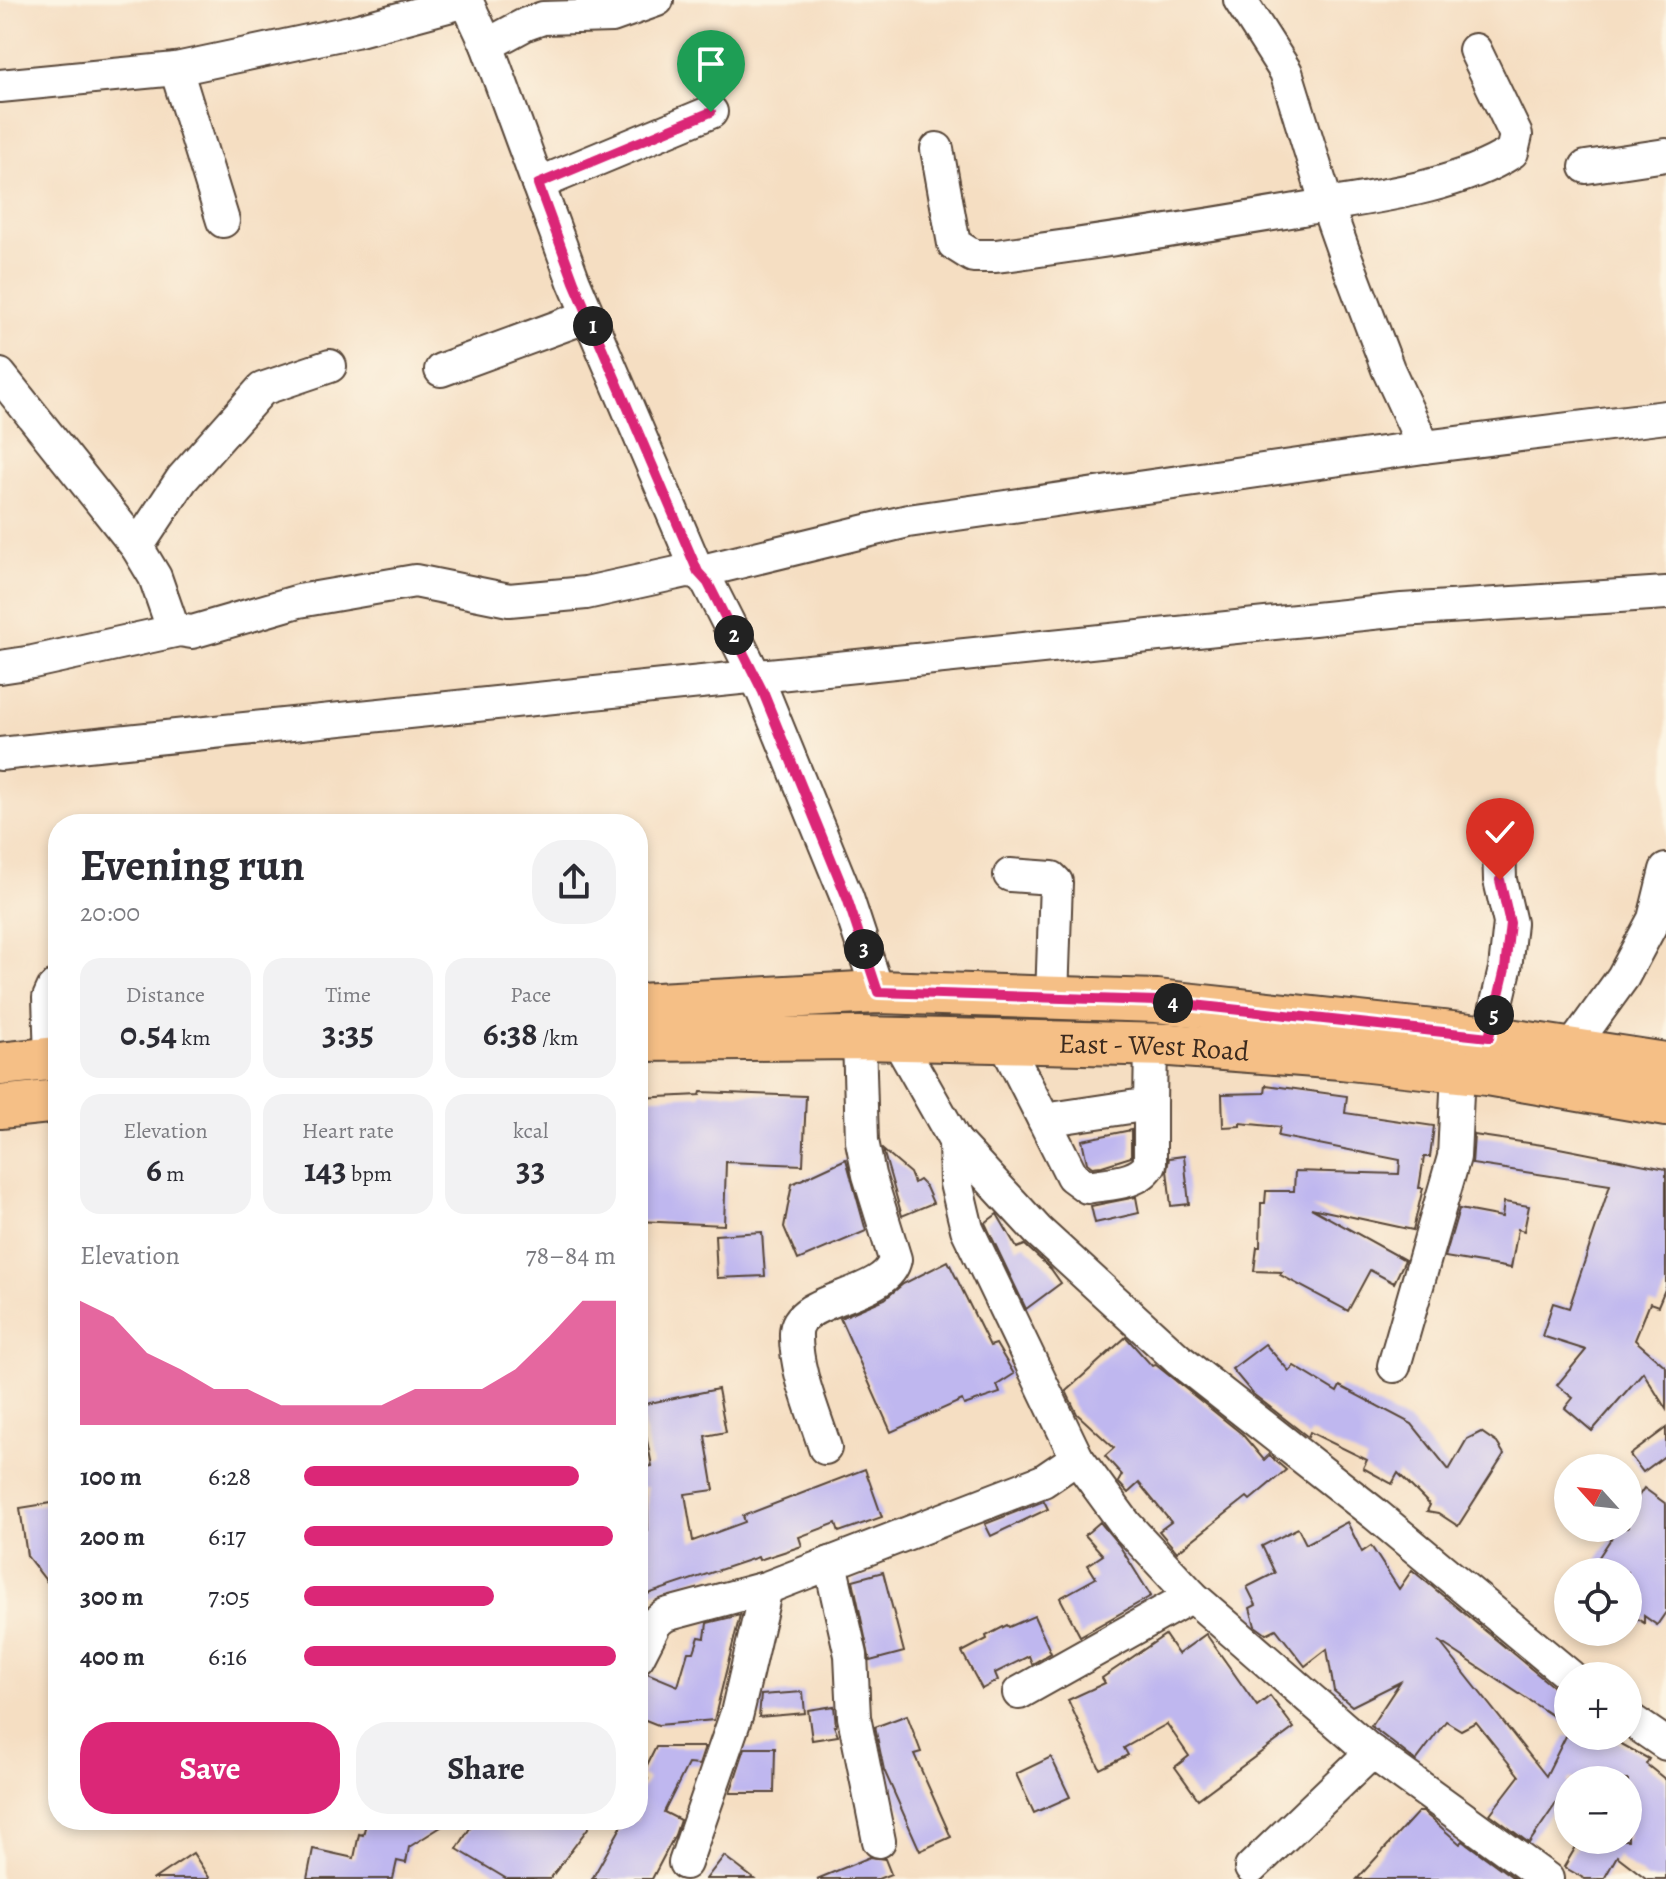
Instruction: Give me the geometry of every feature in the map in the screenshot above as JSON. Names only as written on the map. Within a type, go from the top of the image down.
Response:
[{"type":"main road","name":"East - West Road","points":[[648,1004],[878,992],[1157,1001],[1489,1037],[1666,1064]]},
{"type":"main road","name":"East - West Road","points":[[648,1040],[878,1038],[1151,1044],[1341,1058],[1458,1071],[1666,1105]]},
{"type":"main road","points":[[0,1064],[48,1060]]},
{"type":"main road","points":[[0,1107],[48,1102]]},
{"type":"street","points":[[0,86],[176,69],[355,31],[466,0],[487,45],[588,316],[698,572],[708,583],[754,675],[847,898],[878,992]]},
{"type":"street","points":[[487,45],[543,18],[612,16],[657,0]]},
{"type":"street","points":[[1240,0],[1286,72],[1327,205],[1388,369],[1424,447]]},
{"type":"street","points":[[937,149],[954,244],[973,256],[996,256],[1160,234],[1373,199],[1466,174],[1512,152],[1516,135],[1475,50]]},
{"type":"street","points":[[176,69],[223,221]]},
{"type":"street","points":[[538,184],[711,112]]},
{"type":"street","points":[[1586,167],[1666,155]]},
{"type":"street","points":[[441,370],[588,316]]},
{"type":"street","points":[[137,547],[182,479],[262,389],[330,366]]},
{"type":"street","points":[[0,375],[137,547],[155,577],[171,623],[179,630]]},
{"type":"street","points":[[0,667],[179,630],[192,632],[299,601],[415,581],[509,600],[586,593],[686,571],[698,572],[908,521],[1424,447],[1666,417]]},
{"type":"street","points":[[0,754],[1402,610],[1666,593]]},
{"type":"street","points":[[1489,1037],[1505,969],[1510,923],[1500,880],[1499,844]]},
{"type":"street","points":[[1571,1049],[1623,977],[1654,919],[1666,870]]},
{"type":"street","points":[[1010,875],[1052,878],[1056,882],[1052,998]]},
{"type":"street","points":[[878,1038],[955,1141],[1038,1231],[1179,1360],[1375,1514],[1554,1663]]},
{"type":"street","points":[[825,1448],[802,1375],[796,1332],[798,1323],[804,1316],[826,1304],[886,1277],[895,1259],[869,1175],[862,1141],[878,1038]]},
{"type":"street","points":[[1004,1041],[1072,1176],[1087,1187],[1138,1178],[1150,1164],[1151,1044]]},
{"type":"street","points":[[1394,1366],[1454,1157],[1458,1071]]},
{"type":"street","points":[[1044,1120],[1150,1104]]},
{"type":"street","points":[[955,1141],[956,1183],[967,1229],[1077,1458],[1126,1525],[1192,1596],[1372,1752],[1547,1879]]},
{"type":"street","points":[[648,1638],[656,1622],[665,1615],[766,1588],[1043,1481],[1077,1458]]},
{"type":"street","points":[[830,1563],[851,1655],[854,1717],[879,1841]]},
{"type":"street","points":[[685,1863],[737,1713],[766,1588]]},
{"type":"street","points":[[1019,1693],[1192,1596]]},
{"type":"street","points":[[1642,1728],[1666,1744]]},
{"type":"street","points":[[1251,1868],[1372,1752]]},
{"type":"building","points":[[1266,1085],[1347,1096],[1345,1113],[1434,1126],[1430,1157],[1424,1157],[1419,1188],[1423,1188],[1413,1230],[1311,1208],[1405,1260],[1394,1283],[1370,1270],[1348,1311],[1280,1275],[1282,1272],[1254,1271],[1257,1247],[1260,1247],[1261,1203],[1265,1203],[1266,1191],[1294,1191],[1295,1171],[1399,1174],[1400,1160],[1278,1136],[1280,1127],[1240,1123],[1240,1126],[1223,1127],[1222,1094],[1265,1093]]},
{"type":"building","points":[[701,1092],[806,1096],[803,1165],[726,1162],[724,1225],[648,1221],[648,1098],[700,1095]]},
{"type":"building","points":[[1131,1130],[1131,1157],[1102,1166],[1092,1167],[1087,1163],[1082,1140]]},
{"type":"building","points":[[1474,1135],[1666,1169],[1666,1287],[1658,1306],[1650,1303],[1635,1340],[1666,1367],[1666,1409],[1643,1372],[1592,1431],[1565,1408],[1573,1398],[1557,1385],[1586,1350],[1542,1336],[1553,1303],[1569,1308],[1610,1185],[1472,1164]]},
{"type":"building","points":[[883,1150],[910,1173],[914,1183],[919,1180],[926,1187],[933,1203],[902,1216]]},
{"type":"building","points":[[1184,1156],[1189,1204],[1171,1206],[1167,1170],[1169,1158]]},
{"type":"building","points":[[846,1159],[866,1231],[798,1260],[784,1227],[792,1184]]},
{"type":"building","points":[[1136,1197],[1139,1213],[1095,1223],[1091,1206]]},
{"type":"building","points":[[1504,1202],[1529,1206],[1524,1231],[1518,1229],[1511,1268],[1445,1257],[1459,1209],[1502,1217]]},
{"type":"building","points":[[997,1214],[1017,1248],[1025,1245],[1061,1283],[1026,1309],[985,1223]]},
{"type":"building","points":[[762,1232],[765,1276],[717,1278],[715,1235]]},
{"type":"building","points":[[948,1261],[990,1346],[996,1344],[1014,1374],[997,1385],[1000,1393],[964,1405],[962,1400],[891,1432],[840,1318],[885,1299],[903,1284]]},
{"type":"building","points":[[1126,1337],[1152,1366],[1156,1365],[1242,1434],[1264,1460],[1269,1455],[1286,1470],[1177,1552],[1159,1531],[1171,1522],[1139,1483],[1128,1493],[1118,1482],[1122,1475],[1105,1456],[1114,1448],[1077,1414],[1066,1391]]},
{"type":"building","points":[[1265,1344],[1289,1371],[1294,1366],[1337,1392],[1340,1386],[1412,1424],[1449,1470],[1467,1439],[1481,1432],[1497,1443],[1504,1454],[1458,1526],[1438,1513],[1427,1511],[1430,1505],[1398,1473],[1392,1484],[1363,1468],[1367,1460],[1310,1432],[1308,1437],[1253,1394],[1232,1369]]},
{"type":"building","points":[[718,1389],[726,1432],[705,1436],[714,1490],[685,1494],[693,1541],[745,1522],[743,1516],[865,1469],[882,1517],[839,1532],[836,1523],[799,1537],[802,1546],[759,1560],[758,1557],[648,1594],[648,1467],[652,1466],[648,1446],[648,1403]]},
{"type":"building","points":[[1666,1428],[1666,1455],[1643,1472],[1642,1454],[1631,1454]]},
{"type":"building","points":[[1644,1488],[1666,1504],[1666,1612],[1657,1625],[1644,1616],[1642,1622],[1642,1558],[1598,1558],[1609,1542],[1642,1542]]},
{"type":"building","points":[[1044,1501],[1048,1509],[991,1536],[985,1524]]},
{"type":"building","points":[[48,1504],[48,1583],[27,1556],[20,1508]]},
{"type":"building","points":[[1100,1522],[1119,1545],[1151,1596],[1080,1636],[1060,1598],[1096,1578],[1088,1565],[1103,1555],[1085,1535]]},
{"type":"building","points":[[1347,1522],[1362,1552],[1371,1546],[1399,1589],[1412,1570],[1554,1688],[1554,1717],[1439,1641],[1546,1776],[1559,1750],[1633,1750],[1649,1759],[1646,1764],[1666,1780],[1666,1879],[1647,1879],[1617,1856],[1604,1879],[1585,1879],[1564,1867],[1572,1854],[1642,1854],[1642,1766],[1554,1766],[1554,1806],[1529,1843],[1490,1814],[1519,1776],[1476,1722],[1461,1730],[1446,1721],[1416,1761],[1371,1726],[1400,1682],[1352,1706],[1334,1691],[1327,1649],[1305,1666],[1276,1629],[1266,1634],[1255,1626],[1250,1608],[1256,1605],[1247,1587],[1275,1573],[1262,1546],[1298,1528],[1306,1544]]},
{"type":"building","points":[[883,1572],[904,1652],[870,1661],[853,1580]]},
{"type":"building","points":[[740,1615],[714,1720],[658,1725],[648,1721],[648,1673],[678,1686],[688,1652],[694,1652],[699,1637],[705,1638],[707,1623]]},
{"type":"building","points":[[1034,1616],[1051,1653],[1032,1664],[1029,1656],[995,1673],[998,1680],[982,1689],[962,1652],[1007,1625],[1009,1627]]},
{"type":"building","points":[[1206,1634],[1257,1706],[1270,1696],[1294,1728],[1198,1799],[1175,1767],[1189,1756],[1167,1724],[1124,1748],[1128,1755],[1100,1769],[1068,1700],[1105,1683],[1102,1678],[1165,1635],[1178,1654]]},
{"type":"building","points":[[803,1692],[805,1713],[759,1717],[761,1695]]},
{"type":"building","points":[[834,1706],[834,1726],[838,1736],[812,1740],[808,1710]]},
{"type":"building","points":[[907,1715],[921,1752],[914,1754],[951,1837],[920,1851],[884,1770],[875,1727]]},
{"type":"building","points":[[656,1747],[705,1747],[699,1765],[688,1764],[664,1812],[680,1820],[652,1879],[592,1879],[619,1830],[648,1830],[648,1763]]},
{"type":"building","points":[[745,1748],[775,1748],[774,1793],[730,1793]]},
{"type":"building","points":[[1051,1757],[1070,1797],[1034,1813],[1016,1774]]},
{"type":"building","points":[[1418,1812],[1423,1812],[1460,1844],[1463,1841],[1515,1879],[1357,1879]]},
{"type":"building","points":[[364,1830],[436,1830],[409,1847],[406,1863],[397,1861],[393,1879],[307,1879],[313,1849],[354,1858],[359,1834],[363,1835]]},
{"type":"building","points":[[469,1830],[587,1830],[550,1879],[507,1879],[457,1849]]},
{"type":"building","points":[[193,1853],[210,1879],[154,1879]]},
{"type":"building","points":[[724,1856],[754,1879],[706,1879]]},
{"type":"building","points":[[870,1857],[885,1859],[891,1874],[878,1879],[817,1879]]},
{"type":"route","points":[[711,112],[538,184],[574,282],[698,572],[708,583],[763,692],[847,898],[878,992],[1157,1001],[1489,1037],[1505,969],[1510,923],[1500,880]]}]
